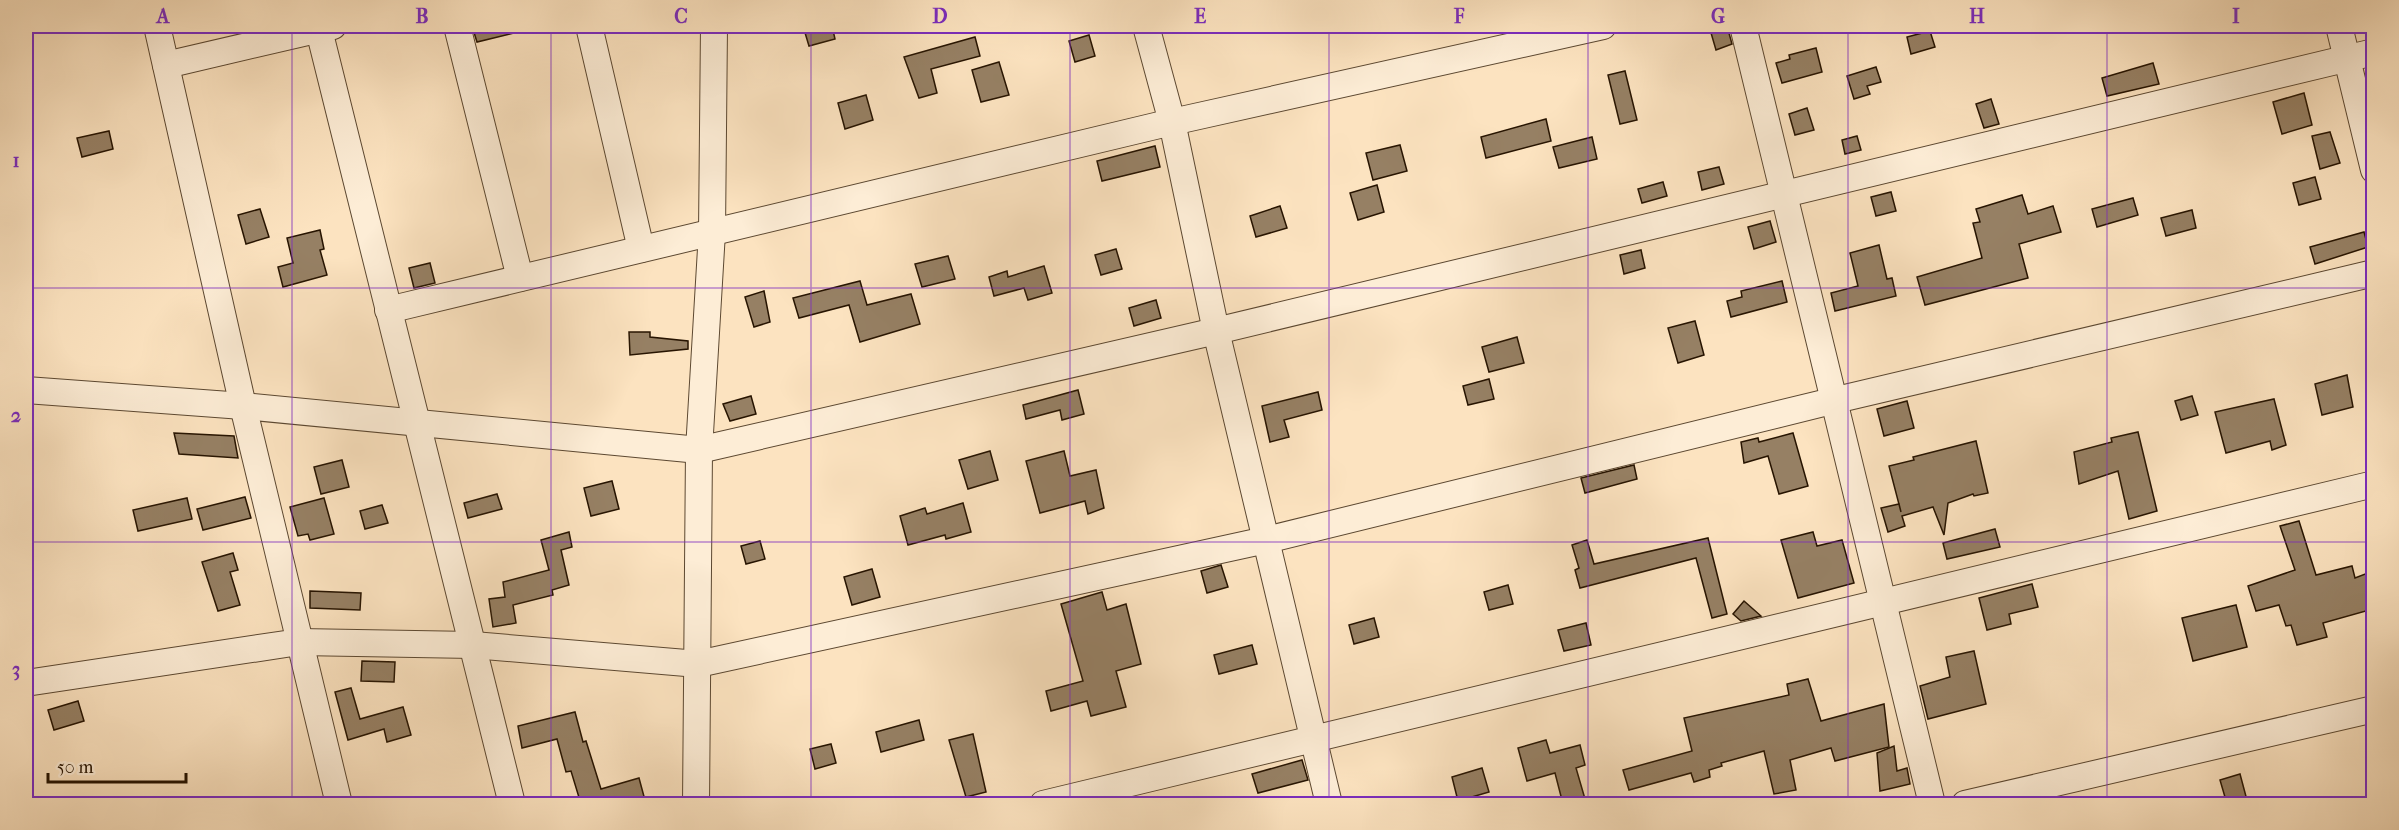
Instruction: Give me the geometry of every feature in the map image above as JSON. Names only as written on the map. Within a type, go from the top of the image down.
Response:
[{"type":"street","points":[[157,26],[298,642],[339,804]]},
{"type":"street","points":[[457,26],[520,278]]},
{"type":"street","points":[[589,26],[641,249]]},
{"type":"street","points":[[696,804],[699,450],[712,232],[718,26]]},
{"type":"street","points":[[1146,26],[1172,122],[1216,331],[1329,804]]},
{"type":"street","points":[[388,310],[1172,122],[1603,26]]},
{"type":"street","points":[[1743,26],[1836,400],[1932,804]]},
{"type":"street","points":[[2339,26],[2373,170]]},
{"type":"street","points":[[166,64],[323,27],[388,310],[512,804]]},
{"type":"street","points":[[26,390],[243,406],[699,450],[1216,331],[2373,52]]},
{"type":"street","points":[[26,683],[298,642],[473,645],[698,664],[1266,540],[1836,400],[2373,273]]},
{"type":"street","points":[[1043,804],[2373,484]]},
{"type":"street","points":[[1965,804],[2373,709]]},
{"type":"building","points":[[472,26],[521,26],[522,31],[477,42]]},
{"type":"building","points":[[803,26],[832,26],[835,39],[809,46]]},
{"type":"building","points":[[1709,26],[1727,26],[1732,44],[1716,50]]},
{"type":"building","points":[[1930,31],[1935,47],[1911,54],[1907,37]]},
{"type":"building","points":[[1089,35],[1095,56],[1075,62],[1069,41]]},
{"type":"building","points":[[975,37],[980,56],[931,69],[937,93],[919,98],[904,57]]},
{"type":"building","points":[[1816,48],[1822,72],[1782,83],[1776,63],[1790,59],[1789,55]]},
{"type":"building","points":[[999,62],[1009,95],[981,102],[972,70]]},
{"type":"building","points":[[2153,63],[2159,84],[2107,96],[2102,78]]},
{"type":"building","points":[[1876,67],[1881,82],[1867,86],[1870,94],[1854,99],[1847,76]]},
{"type":"building","points":[[1625,71],[1637,120],[1620,124],[1608,75]]},
{"type":"building","points":[[2304,93],[2312,125],[2282,134],[2273,102]]},
{"type":"building","points":[[866,95],[873,120],[845,129],[838,103]]},
{"type":"building","points":[[1991,99],[1999,124],[1984,128],[1976,104]]},
{"type":"building","points":[[1807,108],[1814,130],[1795,135],[1789,114]]},
{"type":"building","points":[[1546,119],[1551,141],[1486,158],[1481,137]]},
{"type":"building","points":[[109,131],[113,149],[82,157],[77,138]]},
{"type":"building","points":[[2330,132],[2340,163],[2320,169],[2312,136]]},
{"type":"building","points":[[1857,136],[1861,150],[1845,154],[1842,140]]},
{"type":"building","points":[[1592,137],[1597,159],[1559,168],[1553,147]]},
{"type":"building","points":[[1400,145],[1407,171],[1373,180],[1366,153]]},
{"type":"building","points":[[1155,146],[1160,167],[1102,181],[1097,161]]},
{"type":"building","points":[[1719,167],[1724,184],[1702,190],[1698,172]]},
{"type":"building","points":[[2315,177],[2321,199],[2299,205],[2293,183]]},
{"type":"building","points":[[1663,182],[1667,196],[1642,203],[1638,189]]},
{"type":"building","points":[[1377,185],[1384,212],[1358,220],[1350,193]]},
{"type":"building","points":[[1891,192],[1896,211],[1876,216],[1871,197]]},
{"type":"building","points":[[2022,195],[2028,214],[2053,206],[2061,232],[2019,244],[2028,278],[1925,305],[1917,277],[1982,258],[1973,223],[1980,222],[1976,209]]},
{"type":"building","points":[[2133,198],[2138,215],[2097,227],[2092,209]]},
{"type":"building","points":[[1280,206],[1287,228],[1256,237],[1250,216]]},
{"type":"building","points":[[260,209],[269,237],[246,244],[238,215]]},
{"type":"building","points":[[2192,210],[2196,228],[2166,236],[2161,218]]},
{"type":"building","points":[[1770,221],[1776,242],[1754,249],[1748,227]]},
{"type":"building","points":[[320,230],[324,249],[320,250],[327,275],[283,287],[278,267],[293,263],[287,238]]},
{"type":"building","points":[[2364,232],[2368,247],[2315,264],[2310,247]]},
{"type":"building","points":[[1879,245],[1887,279],[1892,278],[1896,296],[1835,311],[1831,293],[1858,286],[1850,253]]},
{"type":"building","points":[[1116,249],[1122,269],[1101,275],[1095,255]]},
{"type":"building","points":[[1641,250],[1645,268],[1624,274],[1620,255]]},
{"type":"building","points":[[948,256],[955,279],[922,287],[915,264]]},
{"type":"building","points":[[430,263],[435,283],[414,288],[409,268]]},
{"type":"building","points":[[1044,266],[1052,293],[1028,300],[1024,288],[994,296],[989,277],[1007,271],[1008,277]]},
{"type":"building","points":[[860,281],[867,305],[911,294],[920,324],[860,342],[849,305],[799,318],[793,298]]},
{"type":"building","points":[[1782,281],[1787,302],[1731,317],[1727,301],[1742,297],[1741,291]]},
{"type":"building","points":[[764,291],[770,322],[754,327],[745,297]]},
{"type":"building","points":[[1156,300],[1161,318],[1134,326],[1129,308]]},
{"type":"building","points":[[1695,321],[1704,355],[1678,363],[1668,328]]},
{"type":"building","points":[[629,332],[650,332],[650,337],[688,341],[688,349],[630,355]]},
{"type":"building","points":[[1517,337],[1524,363],[1489,372],[1482,347]]},
{"type":"building","points":[[2347,375],[2353,407],[2322,415],[2315,384]]},
{"type":"building","points":[[1489,379],[1494,399],[1468,405],[1463,386]]},
{"type":"building","points":[[1078,390],[1084,414],[1062,420],[1060,410],[1026,419],[1023,405]]},
{"type":"building","points":[[1318,392],[1322,410],[1284,420],[1289,437],[1270,442],[1262,406]]},
{"type":"building","points":[[751,396],[756,414],[730,421],[723,404]]},
{"type":"building","points":[[2192,396],[2198,415],[2181,420],[2175,401]]},
{"type":"building","points":[[2274,399],[2286,445],[2272,450],[2270,441],[2226,453],[2215,412]]},
{"type":"building","points":[[1907,401],[1914,428],[1884,436],[1877,409]]},
{"type":"building","points":[[2138,432],[2157,511],[2129,519],[2118,471],[2079,484],[2074,452],[2112,442],[2111,438]]},
{"type":"building","points":[[174,433],[234,436],[238,458],[179,454]]},
{"type":"building","points":[[1793,433],[1808,486],[1779,494],[1768,456],[1744,463],[1741,442],[1758,438],[1759,442]]},
{"type":"building","points":[[1976,441],[1988,493],[1974,496],[1973,494],[1948,503],[1944,535],[1933,507],[1902,516],[1905,526],[1888,532],[1881,508],[1899,504],[1889,466],[1914,460],[1913,457]]},
{"type":"building","points":[[990,451],[998,480],[968,489],[959,460]]},
{"type":"building","points":[[1064,451],[1070,476],[1096,470],[1104,508],[1088,514],[1085,501],[1040,513],[1026,461]]},
{"type":"building","points":[[342,460],[349,487],[321,494],[314,467]]},
{"type":"building","points":[[1634,465],[1637,479],[1585,493],[1581,478]]},
{"type":"building","points":[[612,481],[619,509],[591,516],[584,488]]},
{"type":"building","points":[[497,494],[502,509],[468,518],[464,503]]},
{"type":"building","points":[[245,497],[251,518],[203,530],[197,509]]},
{"type":"building","points":[[187,498],[192,519],[138,531],[133,510]]},
{"type":"building","points":[[324,498],[334,534],[310,540],[308,534],[298,536],[290,507]]},
{"type":"building","points":[[963,503],[971,532],[946,539],[945,535],[908,545],[900,516],[925,508],[927,514]]},
{"type":"building","points":[[382,505],[388,523],[365,529],[360,511]]},
{"type":"building","points":[[2299,521],[2316,575],[2352,566],[2355,578],[2373,571],[2373,609],[2323,623],[2327,637],[2297,645],[2291,625],[2286,626],[2279,605],[2256,611],[2248,586],[2295,570],[2280,526]]},
{"type":"building","points":[[1995,529],[2000,547],[1947,559],[1943,543]]},
{"type":"building","points":[[569,532],[572,547],[561,550],[569,585],[552,590],[553,595],[513,605],[516,623],[493,627],[489,599],[505,597],[503,582],[549,570],[541,540]]},
{"type":"building","points":[[1813,532],[1817,546],[1842,540],[1854,583],[1798,598],[1781,540]]},
{"type":"building","points":[[1708,538],[1727,614],[1712,618],[1696,558],[1580,588],[1575,570],[1579,568],[1572,545],[1587,540],[1594,564]]},
{"type":"building","points":[[760,541],[765,559],[746,564],[741,546]]},
{"type":"building","points":[[233,553],[238,570],[230,572],[240,605],[218,611],[202,562]]},
{"type":"building","points":[[1221,565],[1228,587],[1207,593],[1201,571]]},
{"type":"building","points":[[872,569],[880,597],[852,605],[844,577]]},
{"type":"building","points":[[2032,584],[2038,607],[2009,614],[2011,624],[1987,630],[1979,598]]},
{"type":"building","points":[[1508,585],[1513,604],[1489,610],[1484,592]]},
{"type":"building","points":[[310,591],[361,593],[360,610],[310,608]]},
{"type":"building","points":[[1102,592],[1107,610],[1126,604],[1141,664],[1116,671],[1126,707],[1091,716],[1087,701],[1051,711],[1046,691],[1083,681],[1061,604]]},
{"type":"building","points":[[1744,601],[1761,616],[1741,621],[1733,614]]},
{"type":"building","points":[[2236,605],[2247,647],[2193,661],[2182,618]]},
{"type":"building","points":[[1374,618],[1379,637],[1354,644],[1349,625]]},
{"type":"building","points":[[1586,623],[1591,645],[1564,651],[1558,630]]},
{"type":"building","points":[[1252,645],[1257,664],[1219,674],[1214,655]]},
{"type":"building","points":[[1974,651],[1986,704],[1928,719],[1920,686],[1950,677],[1946,657]]},
{"type":"building","points":[[362,661],[395,662],[394,682],[361,681]]},
{"type":"building","points":[[1808,679],[1821,721],[1884,704],[1889,747],[1835,761],[1831,748],[1790,760],[1796,790],[1774,794],[1764,751],[1721,763],[1722,766],[1709,770],[1710,777],[1694,782],[1691,773],[1629,790],[1623,770],[1692,751],[1684,718],[1789,695],[1787,684]]},
{"type":"building","points":[[351,688],[360,719],[403,707],[411,735],[387,742],[384,729],[348,740],[335,692]]},
{"type":"building","points":[[78,701],[84,721],[54,730],[48,710]]},
{"type":"building","points":[[575,712],[583,742],[586,741],[601,789],[639,778],[646,804],[581,804],[571,771],[566,772],[557,739],[522,748],[518,726]]},
{"type":"building","points":[[919,720],[924,740],[881,752],[876,732]]},
{"type":"building","points":[[973,734],[986,792],[966,797],[949,740]]},
{"type":"building","points":[[1546,740],[1550,753],[1580,745],[1585,765],[1576,768],[1585,799],[1563,804],[1555,773],[1527,781],[1518,748]]},
{"type":"building","points":[[831,744],[836,763],[815,769],[810,749]]},
{"type":"building","points":[[1894,746],[1897,771],[1907,768],[1910,784],[1880,791],[1877,753]]},
{"type":"building","points":[[1302,760],[1308,780],[1258,793],[1252,774]]},
{"type":"building","points":[[1482,768],[1489,792],[1458,801],[1452,777]]},
{"type":"building","points":[[2240,774],[2248,804],[2227,804],[2220,780]]}]
